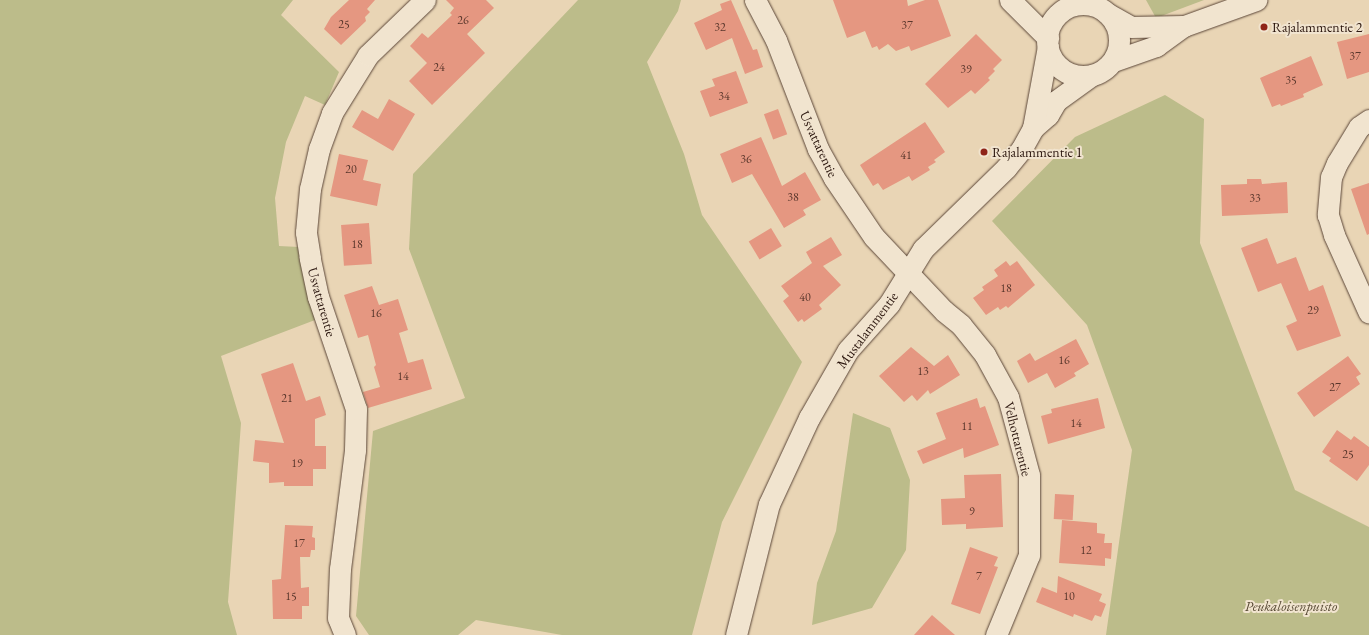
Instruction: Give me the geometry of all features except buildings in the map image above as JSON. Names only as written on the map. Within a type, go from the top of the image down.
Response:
[{"type":"street","name":"Usvattarentie","points":[[345,635],[338,618],[340,569],[354,450],[356,409],[318,296],[310,258],[306,232],[310,189],[319,149],[332,113],[368,55],[424,0]]},
{"type":"street","name":"Usvattarentie","points":[[755,0],[776,40],[818,149],[834,178],[874,237],[907,273]]},
{"type":"street","points":[[1010,0],[1048,42]]},
{"type":"street","points":[[1049,0],[1073,6],[1087,4],[1131,27],[1184,26]]},
{"type":"street","points":[[1073,6],[1056,18],[1048,42],[1051,57],[1068,73],[1078,76],[1092,75],[1104,70],[1113,61],[1156,46],[1184,26],[1256,0]]},
{"type":"street","points":[[1108,14],[1116,26],[1119,38],[1113,61]]},
{"type":"street","name":"Mustalammentie","points":[[736,635],[769,504],[788,460],[848,350],[889,304],[907,273],[924,249],[1006,168],[1022,148],[1033,128],[1048,42]]},
{"type":"street","name":"Mustalammentie","points":[[1033,128],[1048,115],[1056,101],[1092,75]]},
{"type":"street","points":[[1369,120],[1359,127],[1337,162],[1331,177],[1328,215],[1334,235],[1369,313]]},
{"type":"street","name":"Velhottarentie","points":[[907,273],[961,325],[985,355],[1008,397],[1029,475],[1028,555],[996,635]]},
{"type":"green space","points":[[0,0],[293,0],[281,15],[339,72],[325,105],[305,96],[286,142],[275,198],[279,246],[299,247],[315,320],[221,356],[241,423],[228,602],[237,635],[0,635]]},
{"type":"green space","points":[[578,0],[681,0],[678,11],[647,62],[684,154],[702,215],[802,362],[722,522],[692,635],[562,635],[476,620],[458,635],[369,635],[356,616],[373,431],[465,398],[409,249],[413,174]]},
{"type":"green space","points":[[1146,0],[1204,0],[1156,18]]},
{"type":"green space","name":"Peukaloisenpuisto","points":[[1165,95],[1204,119],[1200,243],[1295,490],[1369,527],[1369,635],[1106,635],[1132,450],[1087,325],[992,221],[1075,137]]},
{"type":"green space","points":[[853,413],[890,428],[910,480],[906,550],[872,608],[812,625],[817,583],[836,531]]},
{"type":"place","name":"Rajalammentie 2","points":[[1264,27]]},
{"type":"place","name":"Rajalammentie 1","points":[[984,152]]}]
